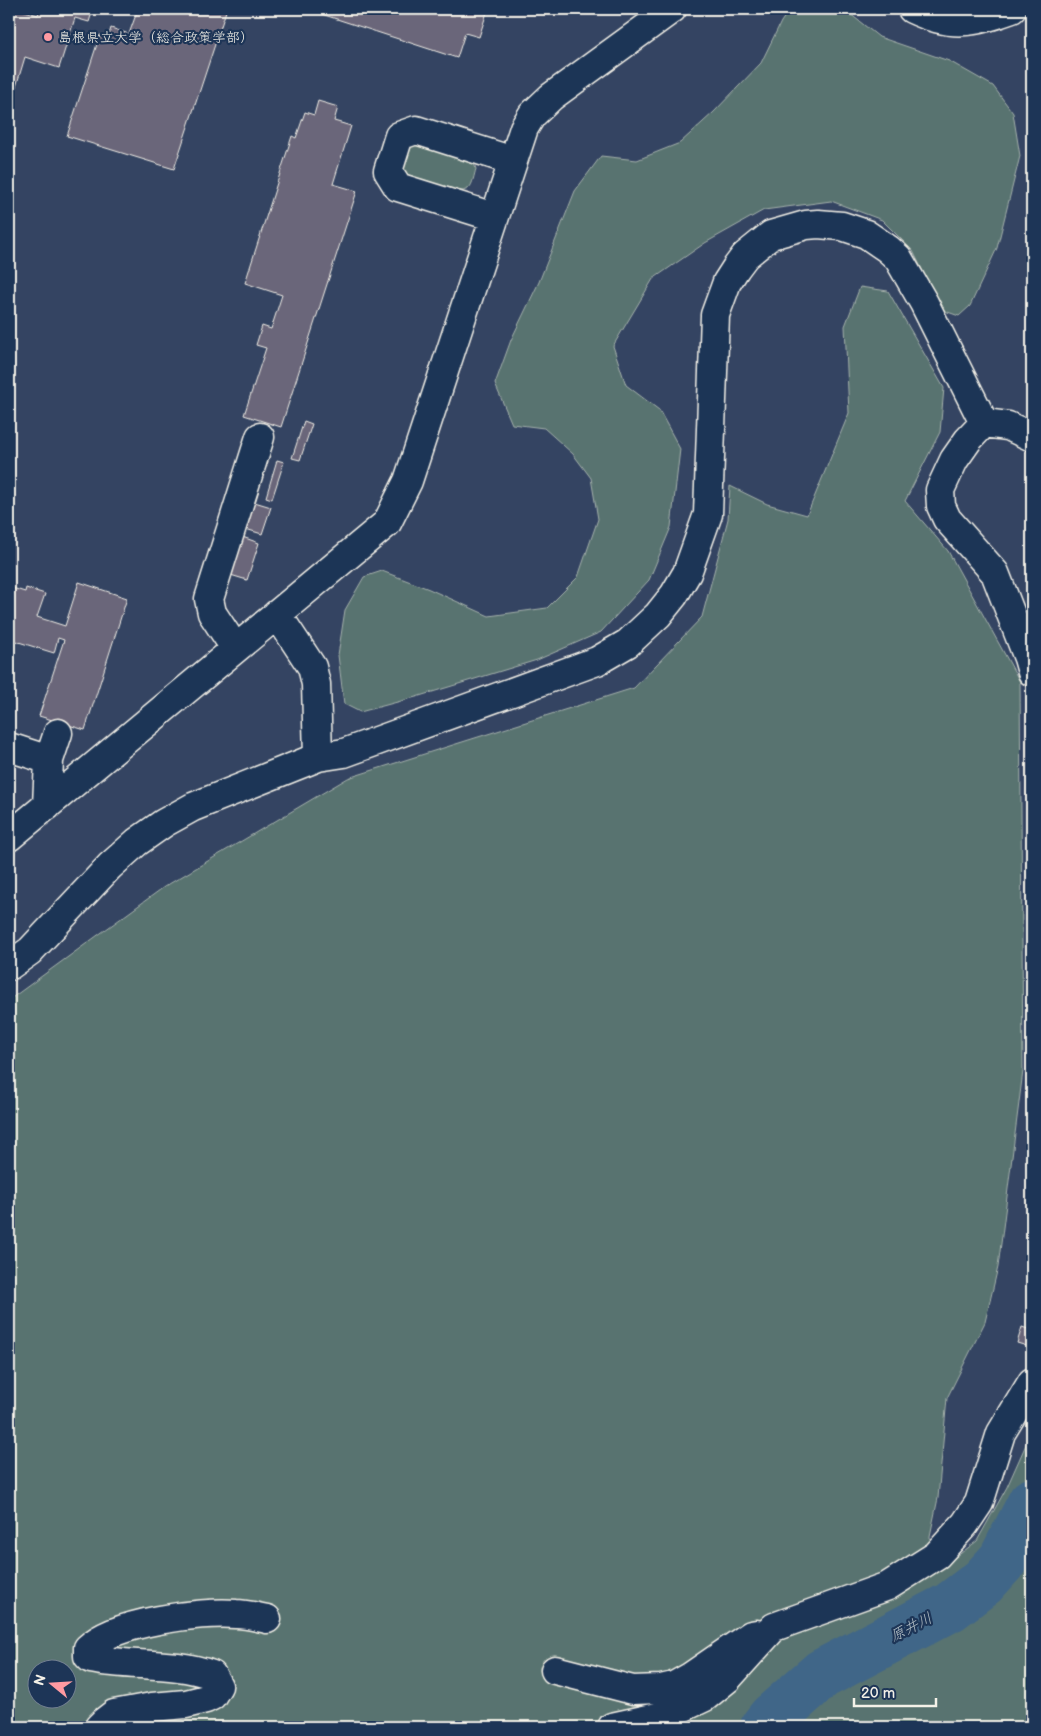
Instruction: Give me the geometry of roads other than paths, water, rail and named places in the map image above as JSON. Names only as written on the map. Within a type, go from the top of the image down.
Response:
[{"type":"street","points":[[9,837],[387,523],[408,481],[524,128],[541,105],[672,9]]},
{"type":"street","points":[[912,9],[925,15],[964,22],[976,15],[1012,9]]},
{"type":"street","points":[[494,217],[398,187],[388,171],[399,136],[416,130],[512,161]]},
{"type":"street","points":[[9,966],[30,951],[110,866],[144,837],[193,808],[318,757],[344,753],[597,661],[628,643],[658,615],[688,573],[708,514],[715,315],[727,282],[736,268],[745,256],[771,235],[806,225],[842,226],[866,234],[888,249],[898,258],[924,303],[984,423]]},
{"type":"street","points":[[984,423],[1008,426],[1032,437]]},
{"type":"street","points":[[984,423],[968,440],[954,460],[940,490],[941,506],[947,519],[994,573],[1032,672]]},
{"type":"street","points":[[235,648],[212,613],[209,599],[260,437]]},
{"type":"street","points":[[277,614],[312,667],[316,684],[318,757]]},
{"type":"street","points":[[47,806],[49,760],[58,733]]},
{"type":"street","points":[[9,747],[49,760]]},
{"type":"street","points":[[612,1727],[667,1715],[705,1697],[727,1679],[774,1627],[888,1586],[937,1555],[965,1524],[979,1503],[1001,1433],[1032,1382]]},
{"type":"street","points":[[99,1727],[114,1714],[152,1707],[186,1704],[206,1699],[212,1696],[218,1686],[212,1675],[204,1672],[91,1659],[88,1656],[88,1648],[97,1641],[137,1626],[184,1617],[237,1614],[267,1619]]},
{"type":"street","points":[[555,1670],[633,1690],[661,1689],[674,1686],[690,1677],[751,1635],[767,1634]]},
{"type":"waterway","name":"原井川","points":[[765,1727],[772,1718],[822,1674],[950,1607],[983,1582],[1003,1560],[1032,1503]]},
{"type":"place","name":"島根県立大学（総合政策学部）","points":[[48,37]]}]
